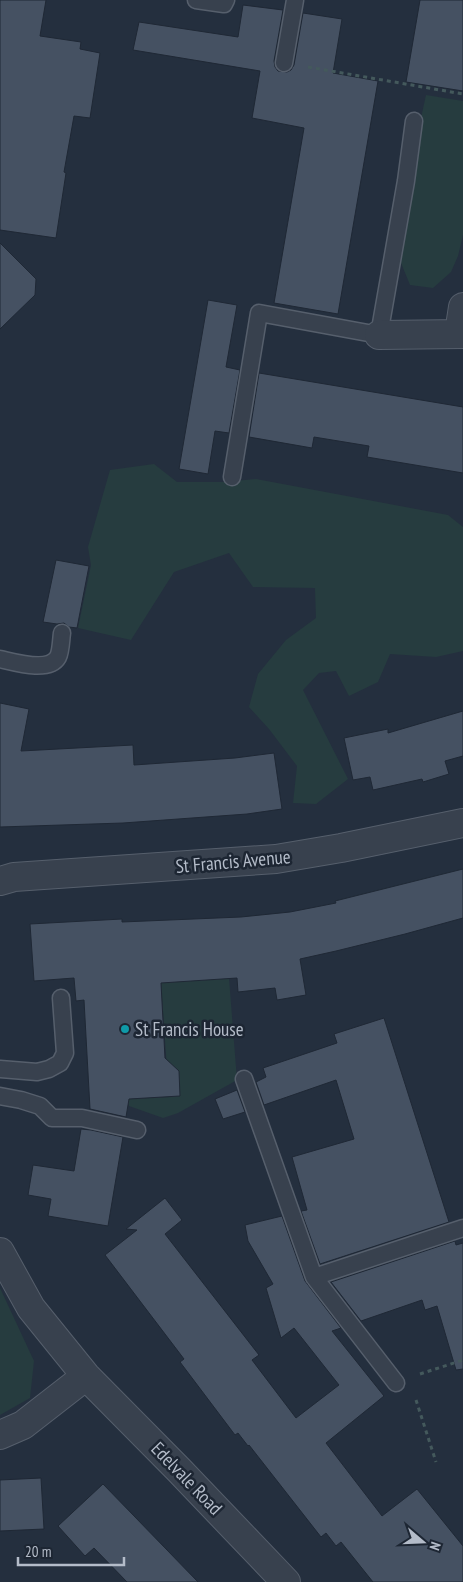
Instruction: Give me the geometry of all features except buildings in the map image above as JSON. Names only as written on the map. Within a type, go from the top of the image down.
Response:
[{"type":"street","points":[[379,335],[462,324]]},
{"type":"street","name":"St Francis Avenue","points":[[0,881],[14,877],[276,859],[342,848],[463,822]]},
{"type":"street","name":"Edelvale Road","points":[[0,1252],[31,1308],[86,1376],[180,1470],[286,1582]]},
{"type":"street","points":[[0,1435],[23,1425],[86,1376]]},
{"type":"lane","points":[[196,0],[224,4],[226,0]]},
{"type":"lane","points":[[284,63],[295,0]]},
{"type":"lane","points":[[232,476],[258,313],[379,335],[414,121]]},
{"type":"lane","points":[[0,659],[39,666],[51,664],[58,658],[62,633]]},
{"type":"lane","points":[[0,1069],[37,1072],[60,1063],[64,1053],[61,998]]},
{"type":"lane","points":[[244,1079],[314,1277],[403,1380]]},
{"type":"lane","points":[[0,1096],[40,1106],[52,1118],[82,1118],[137,1130]]},
{"type":"lane","points":[[314,1277],[463,1228]]},
{"type":"path","points":[[284,63],[463,94]]},
{"type":"path","points":[[436,1462],[403,1380],[463,1360]]},
{"type":"green space","points":[[426,95],[463,101],[463,235],[458,256],[451,272],[433,288],[410,285],[399,258],[412,159]]},
{"type":"green space","points":[[154,464],[177,482],[223,482],[256,479],[448,515],[463,527],[463,651],[436,657],[390,654],[378,682],[349,696],[336,671],[319,673],[303,690],[348,779],[316,804],[293,803],[297,766],[269,729],[249,707],[258,674],[286,640],[316,618],[315,588],[253,587],[229,553],[174,572],[131,640],[78,628],[91,565],[88,547],[110,470]]},
{"type":"green space","points":[[229,978],[237,1080],[178,1113],[163,1118],[129,1106],[128,1099],[169,1097],[161,983]]},
{"type":"green space","points":[[0,1288],[34,1361],[30,1398],[0,1415]]},
{"type":"place","name":"St Francis House","points":[[125,1029]]}]
